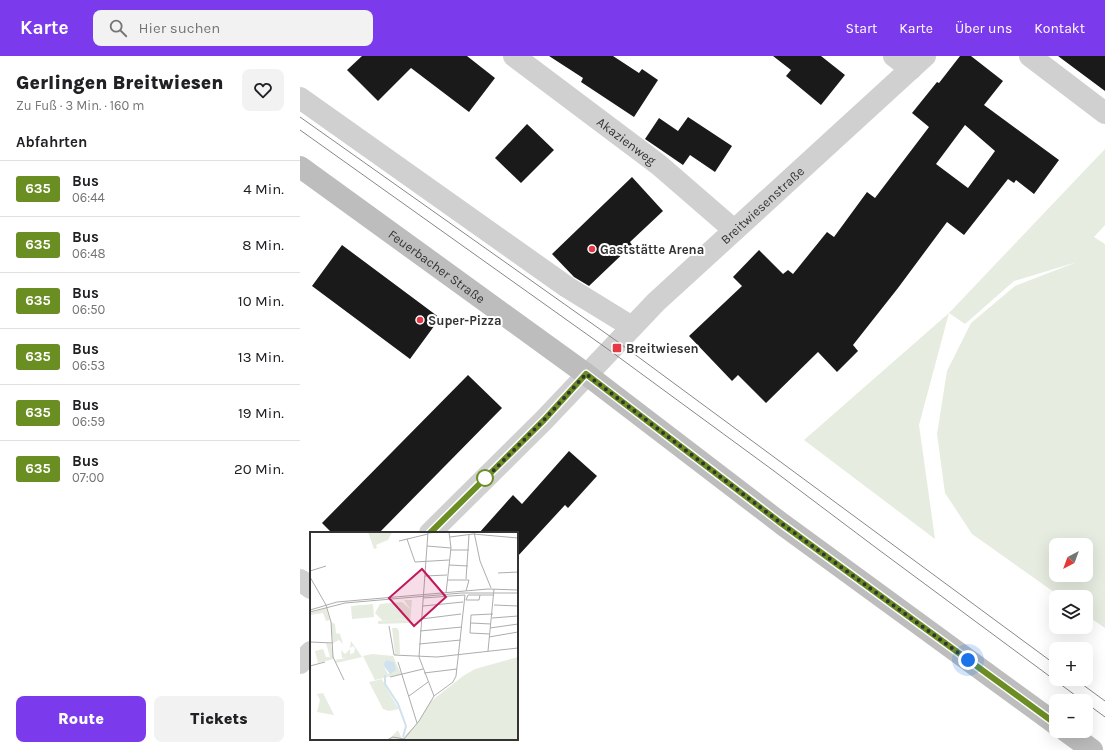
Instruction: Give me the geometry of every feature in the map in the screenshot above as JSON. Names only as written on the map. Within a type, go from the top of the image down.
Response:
[{"type":"main road","name":"Feuerbacher Straße","points":[[300,167],[586,374],[782,524],[1049,719]]},
{"type":"main road","points":[[1076,738],[1092,750]]},
{"type":"street","name":"Akazienweg","points":[[514,56],[659,165],[734,230]]},
{"type":"street","points":[[894,56],[918,63]]},
{"type":"street","points":[[1030,56],[1105,113]]},
{"type":"street","name":"Breitwiesenstraße","points":[[431,532],[544,420],[586,374],[656,302],[918,63]]},
{"type":"street","points":[[300,98],[567,287],[632,327]]},
{"type":"street","points":[[300,580],[310,587]]},
{"type":"street","points":[[300,663],[310,653]]},
{"type":"shaded area","points":[[1105,149],[1105,225],[1094,237],[1105,244],[1105,628],[1093,620],[1093,590],[1051,590],[972,534],[945,493],[937,434],[947,371],[971,323],[1015,286],[1077,262],[1014,281],[965,324],[949,313]]},
{"type":"shaded area","points":[[949,313],[919,425],[935,539],[804,440]]},
{"type":"building","points":[[362,56],[467,56],[495,78],[469,112],[411,68],[378,101],[347,70]]},
{"type":"building","points":[[549,56],[613,56],[639,73],[642,69],[658,80],[634,117],[581,82],[583,78]]},
{"type":"building","points":[[773,56],[821,56],[845,75],[821,105],[786,76],[791,70]]},
{"type":"building","points":[[960,56],[971,56],[1003,81],[984,105],[1059,160],[1034,194],[1016,180],[1014,183],[1008,179],[964,235],[947,222],[853,345],[858,351],[837,372],[818,352],[766,403],[738,375],[732,381],[689,336],[742,286],[733,277],[759,250],[783,274],[788,270],[793,274],[827,232],[834,237],[867,192],[875,198],[929,127],[912,113],[937,82],[939,83]],"holes":[[[965,125],[995,151],[968,188],[936,164]]]},
{"type":"building","points":[[1058,56],[1105,56],[1105,91]]},
{"type":"building","points":[[688,117],[732,146],[715,172],[690,155],[683,165],[645,139],[659,118],[678,131]]},
{"type":"building","points":[[527,124],[554,150],[521,183],[495,158]]},
{"type":"building","points":[[632,177],[663,211],[630,242],[632,245],[589,286],[574,277],[552,254]]},
{"type":"building","points":[[342,245],[440,318],[410,359],[312,286]]},
{"type":"building","points":[[468,375],[502,408],[380,532],[331,532],[322,523]]},
{"type":"building","points":[[569,451],[597,476],[568,508],[565,505],[518,556],[518,532],[480,532],[513,495],[522,504]]},
{"type":"tram line","points":[[300,117],[618,342],[1049,660]]},
{"type":"tram line","points":[[300,130],[609,350],[1074,694]]},
{"type":"tram line","points":[[1085,686],[1105,701]]},
{"type":"tram line","points":[[1093,708],[1105,717]]},
{"type":"bus line","name":"635","points":[[431,532],[544,420],[586,374],[782,524],[1049,719]]},
{"type":"place","name":"Gaststätte Arena","points":[[592,249]]},
{"type":"place","name":"Super-Pizza","points":[[420,320]]},
{"type":"place","name":"Breitwiesen","points":[[617,348]]},
{"type":"route","points":[[485,478],[482,482],[544,420],[586,374],[782,524],[968,660]]}]
